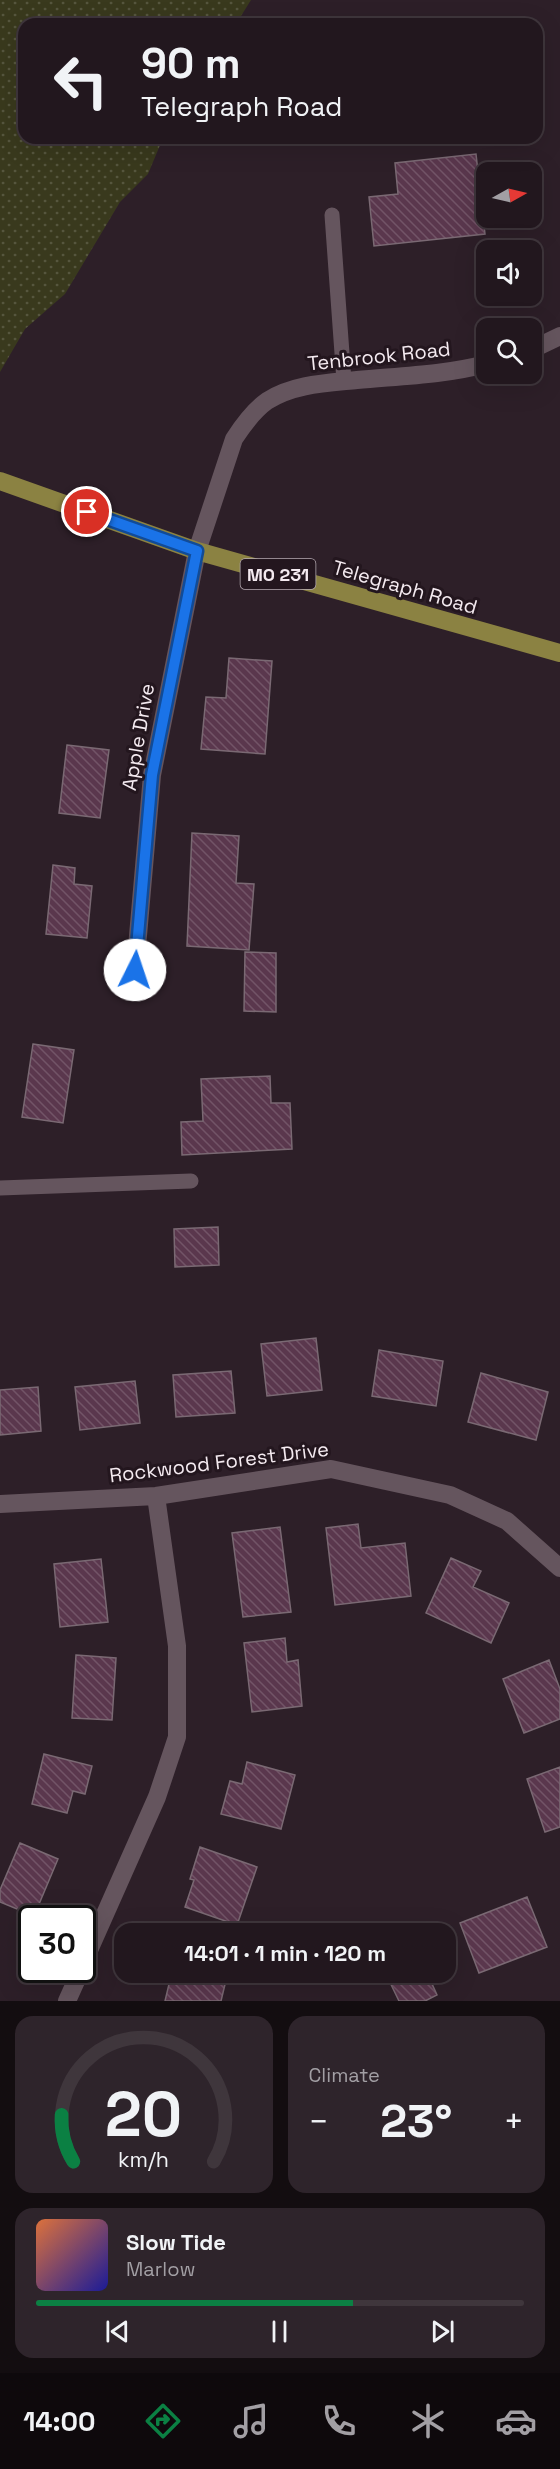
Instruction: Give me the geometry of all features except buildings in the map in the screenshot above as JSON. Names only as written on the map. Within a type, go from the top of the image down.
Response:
[{"type":"main road","name":"Telegraph Road","points":[[0,481],[197,551],[560,653]]},
{"type":"street","points":[[542,345],[560,336]]},
{"type":"street","name":"Tenbrook Road","points":[[197,551],[226,460],[242,425],[254,412],[280,394],[297,388],[344,381],[452,371],[476,366]]},
{"type":"street","name":"Apple Drive","points":[[135,970],[152,775],[197,551]]},
{"type":"street","name":"Rockwood Forest Drive","points":[[0,1504],[156,1496],[332,1469],[450,1495],[507,1521],[560,1568]]},
{"type":"street","points":[[96,1935],[157,1797],[177,1737],[177,1646],[156,1496]]},
{"type":"street","points":[[67,2001],[75,1983]]},
{"type":"lane","points":[[332,215],[344,381]]},
{"type":"lane","points":[[0,1188],[191,1181]]},
{"type":"shaded area","points":[[0,0],[251,0],[240,18],[18,18],[18,144],[160,144],[148,174],[120,202],[65,294],[25,329],[0,372]]},
{"type":"route","points":[[87,512],[197,551],[152,775],[135,970]]}]
